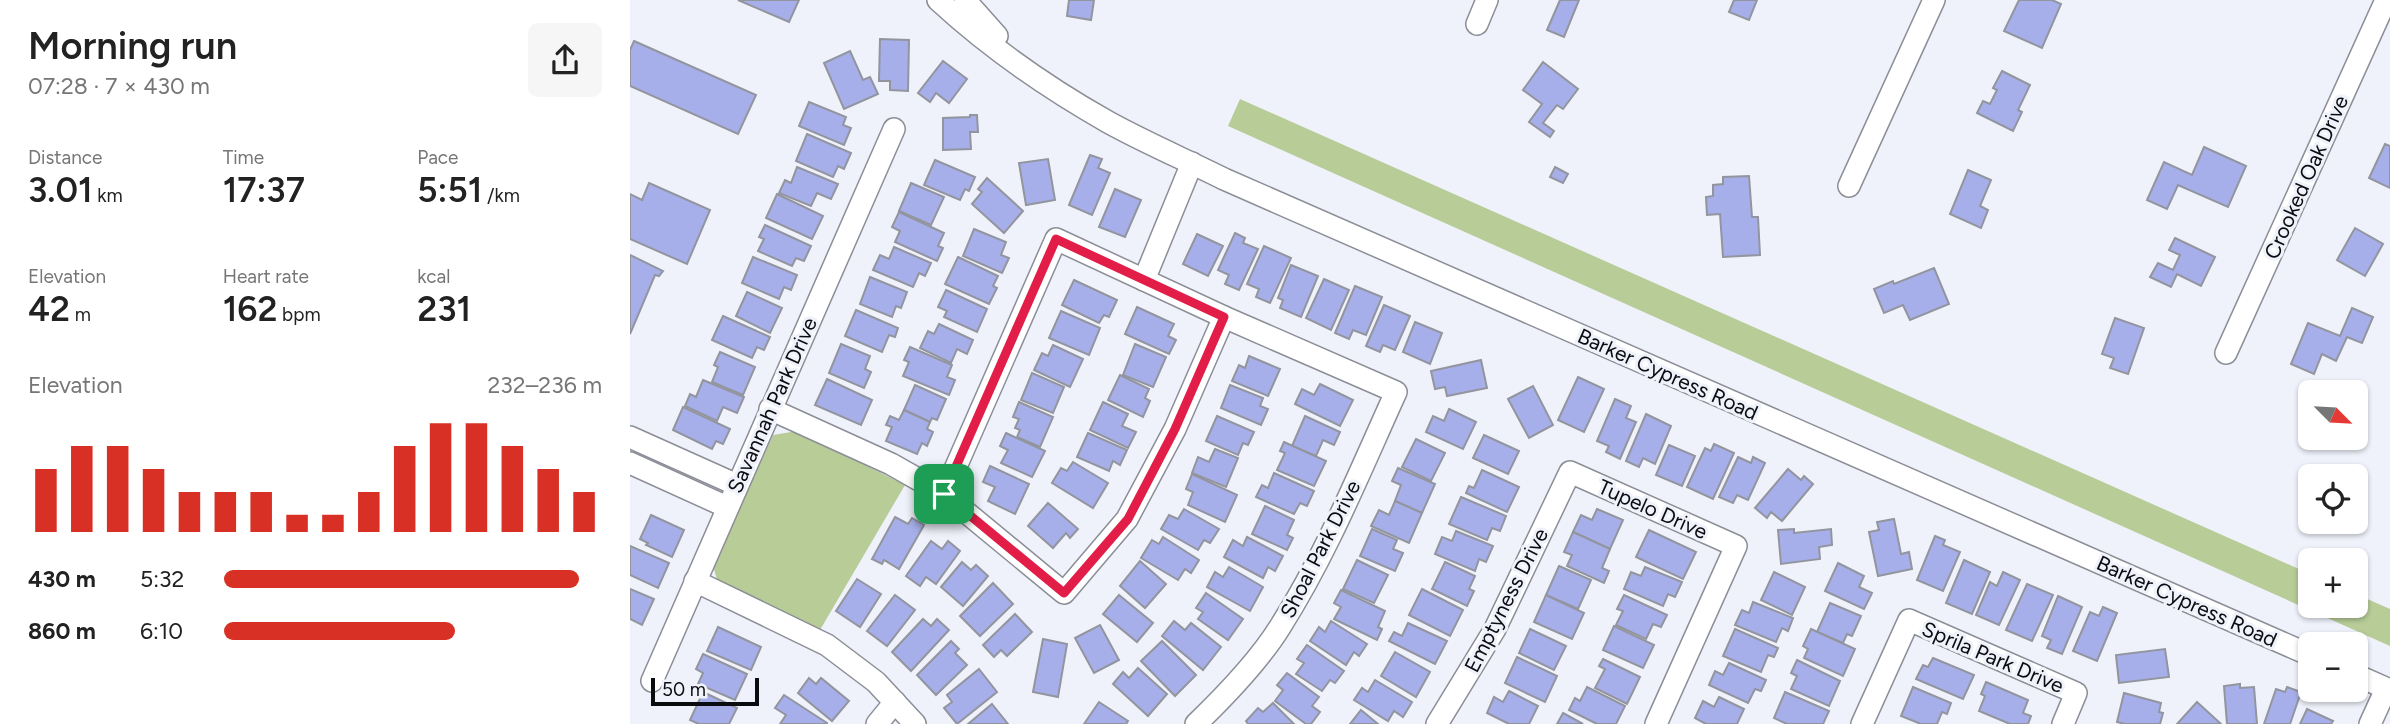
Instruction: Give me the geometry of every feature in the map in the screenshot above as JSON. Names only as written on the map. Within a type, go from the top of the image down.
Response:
[{"type":"street","name":"Barker Cypress Road","points":[[938,0],[1034,76],[1109,122],[1192,163],[2298,650]]},
{"type":"street","name":"Barker Cypress Road","points":[[965,0],[1034,76]]},
{"type":"street","points":[[1477,24],[1487,0]]},
{"type":"street","points":[[1849,186],[1934,0]]},
{"type":"street","name":"Crooked Oak Drive","points":[[2226,353],[2386,0]]},
{"type":"street","name":"Savannah Park Drive","points":[[652,681],[894,130]]},
{"type":"street","points":[[1144,280],[1192,163]]},
{"type":"street","points":[[770,409],[891,464],[944,494],[1064,593],[1128,519],[1175,429],[1224,317],[1056,239],[944,494]]},
{"type":"street","name":"Shoal Park Drive","points":[[1196,724],[1220,701],[1279,629],[1325,548],[1396,392],[1224,317]]},
{"type":"street","points":[[630,437],[737,485]]},
{"type":"street","points":[[630,463],[727,507]]},
{"type":"street","name":"Tupelo Drive","points":[[1570,472],[1736,545],[1656,724]]},
{"type":"street","name":"Emptyness Drive","points":[[1437,724],[1495,629],[1570,472]]},
{"type":"street","points":[[695,581],[827,645],[877,682],[915,724]]},
{"type":"street","name":"Sprila Park Drive","points":[[1862,724],[1909,621],[2076,693],[2063,724]]},
{"type":"street","points":[[2368,681],[2388,690],[2371,724]]},
{"type":"street","points":[[877,724],[895,702]]},
{"type":"green space","points":[[1240,99],[2298,569],[2298,605],[1228,126]]},
{"type":"green space","points":[[797,431],[905,485],[820,630],[718,583],[713,566],[773,435]]},
{"type":"green space","points":[[2368,599],[2390,609],[2390,646],[2368,636],[2368,632],[2359,632],[2327,618],[2368,618]]},
{"type":"building","points":[[738,0],[799,0],[789,22]]},
{"type":"building","points":[[1069,0],[1094,0],[1091,20],[1067,16]]},
{"type":"building","points":[[1560,0],[1579,0],[1564,37],[1547,30]]},
{"type":"building","points":[[1734,0],[1757,0],[1749,20],[1729,12]]},
{"type":"building","points":[[2019,0],[2052,0],[2061,4],[2042,48],[2004,31]]},
{"type":"building","points":[[880,39],[909,40],[908,91],[890,90],[890,81],[879,81]]},
{"type":"building","points":[[634,41],[756,95],[738,134],[630,86],[630,50]]},
{"type":"building","points":[[850,51],[863,80],[870,77],[878,94],[844,109],[824,63]]},
{"type":"building","points":[[943,61],[967,79],[949,103],[936,93],[930,102],[918,93]]},
{"type":"building","points":[[1543,62],[1578,89],[1563,109],[1557,105],[1543,123],[1554,131],[1550,137],[1529,122],[1542,104],[1523,90]]},
{"type":"building","points":[[2002,71],[2030,85],[2018,110],[2022,112],[2013,131],[1977,113],[1983,101],[1990,104],[1997,90],[1993,88]]},
{"type":"building","points":[[809,102],[846,117],[843,125],[851,128],[844,145],[799,126]]},
{"type":"building","points":[[977,115],[978,132],[970,132],[971,149],[943,150],[943,118]]},
{"type":"building","points":[[807,134],[851,153],[844,169],[838,166],[833,177],[796,161]]},
{"type":"building","points":[[2385,144],[2390,146],[2390,188],[2369,178]]},
{"type":"building","points":[[2204,147],[2246,166],[2228,207],[2178,185],[2167,209],[2147,200],[2164,162],[2192,175]]},
{"type":"building","points":[[1090,155],[1102,159],[1098,168],[1110,173],[1092,215],[1069,205]]},
{"type":"building","points":[[1048,159],[1055,200],[1026,205],[1019,163]]},
{"type":"building","points":[[935,160],[975,177],[969,191],[965,189],[960,200],[924,185]]},
{"type":"building","points":[[797,167],[838,184],[831,199],[817,193],[811,206],[779,193],[785,180],[791,183]]},
{"type":"building","points":[[1555,167],[1568,174],[1563,183],[1550,177]]},
{"type":"building","points":[[1968,170],[1991,180],[1980,206],[1988,210],[1981,228],[1950,214]]},
{"type":"building","points":[[1749,176],[1752,217],[1758,217],[1760,255],[1723,257],[1720,214],[1707,215],[1706,197],[1713,196],[1713,185],[1723,184],[1723,177]]},
{"type":"building","points":[[987,178],[1023,211],[1004,233],[972,204],[982,192],[978,189]]},
{"type":"building","points":[[649,183],[710,210],[687,264],[630,239],[630,194],[642,200]]},
{"type":"building","points":[[911,183],[944,197],[931,225],[899,211]]},
{"type":"building","points":[[1115,189],[1141,200],[1125,237],[1099,227]]},
{"type":"building","points":[[777,194],[823,216],[812,239],[766,218]]},
{"type":"building","points":[[899,212],[944,233],[938,246],[943,248],[937,261],[895,242],[900,231],[892,227]]},
{"type":"building","points":[[765,225],[811,246],[804,261],[796,258],[792,266],[758,251],[764,239],[759,237]]},
{"type":"building","points":[[2355,228],[2383,244],[2365,276],[2337,260]]},
{"type":"building","points":[[974,229],[1006,242],[1001,255],[1009,258],[1002,273],[963,256]]},
{"type":"building","points":[[1235,233],[1245,238],[1243,243],[1258,249],[1239,290],[1225,284],[1229,275],[1218,270]]},
{"type":"building","points":[[1197,234],[1223,246],[1208,276],[1183,264]]},
{"type":"building","points":[[2175,238],[2215,257],[2201,286],[2177,274],[2171,287],[2150,277],[2158,263],[2173,270],[2180,255],[2169,250]]},
{"type":"building","points":[[1264,246],[1291,258],[1270,303],[1256,297],[1259,289],[1247,284]]},
{"type":"building","points":[[894,247],[931,263],[925,276],[919,273],[913,287],[873,270],[880,255],[889,259]]},
{"type":"building","points":[[630,255],[663,271],[659,276],[655,275],[630,334]]},
{"type":"building","points":[[753,257],[797,275],[791,290],[784,287],[779,299],[742,283]]},
{"type":"building","points":[[958,257],[998,276],[993,286],[997,288],[989,304],[945,284]]},
{"type":"building","points":[[1291,265],[1318,276],[1301,317],[1280,308],[1283,300],[1278,298]]},
{"type":"building","points":[[1934,268],[1949,304],[1910,320],[1903,305],[1884,313],[1874,289]]},
{"type":"building","points":[[870,277],[907,292],[901,308],[896,306],[892,317],[860,304]]},
{"type":"building","points":[[1324,279],[1349,290],[1331,330],[1306,318]]},
{"type":"building","points":[[1074,280],[1117,300],[1109,317],[1104,315],[1099,323],[1062,305]]},
{"type":"building","points":[[1355,286],[1382,297],[1366,335],[1353,330],[1349,339],[1335,333]]},
{"type":"building","points":[[946,290],[987,309],[977,332],[944,317],[947,311],[938,307]]},
{"type":"building","points":[[747,292],[782,308],[770,333],[736,316]]},
{"type":"building","points":[[1384,305],[1410,316],[1395,350],[1383,345],[1380,352],[1366,346]]},
{"type":"building","points":[[1137,307],[1174,324],[1168,336],[1176,340],[1169,354],[1125,334]]},
{"type":"building","points":[[2352,308],[2373,317],[2362,343],[2347,337],[2336,361],[2322,354],[2314,374],[2291,364],[2308,323],[2340,336]]},
{"type":"building","points":[[856,310],[898,328],[895,337],[889,335],[882,352],[845,336]]},
{"type":"building","points":[[1061,311],[1100,328],[1089,355],[1049,338]]},
{"type":"building","points":[[723,316],[770,337],[764,350],[757,347],[752,358],[712,340]]},
{"type":"building","points":[[2115,318],[2144,328],[2128,374],[2110,368],[2114,358],[2102,354]]},
{"type":"building","points":[[1415,322],[1442,333],[1430,364],[1403,352]]},
{"type":"building","points":[[939,324],[973,340],[967,354],[957,349],[951,363],[920,348],[928,331],[934,334]]},
{"type":"building","points":[[841,344],[870,356],[865,369],[871,372],[864,388],[829,373]]},
{"type":"building","points":[[1135,344],[1166,357],[1153,387],[1123,375]]},
{"type":"building","points":[[1053,345],[1083,359],[1070,387],[1034,370],[1042,353],[1048,356]]},
{"type":"building","points":[[910,347],[952,365],[947,377],[955,380],[949,395],[903,376],[909,362],[904,360]]},
{"type":"building","points":[[720,352],[755,367],[743,395],[712,382],[718,367],[714,365]]},
{"type":"building","points":[[1249,356],[1280,369],[1268,396],[1232,381],[1239,365],[1245,368]]},
{"type":"building","points":[[1481,360],[1487,388],[1447,396],[1445,387],[1435,389],[1431,371]]},
{"type":"building","points":[[1032,373],[1064,387],[1053,413],[1021,400]]},
{"type":"building","points":[[1120,375],[1149,389],[1145,398],[1150,401],[1143,417],[1108,400]]},
{"type":"building","points":[[1578,377],[1604,389],[1584,432],[1558,420]]},
{"type":"building","points":[[827,379],[872,400],[861,425],[815,405]]},
{"type":"building","points":[[703,380],[744,397],[737,413],[723,407],[717,421],[685,406],[690,394],[696,397]]},
{"type":"building","points":[[1320,384],[1353,400],[1340,426],[1295,404],[1302,389],[1314,395]]},
{"type":"building","points":[[915,385],[946,399],[937,420],[932,418],[930,422],[904,410]]},
{"type":"building","points":[[1230,385],[1263,398],[1260,406],[1268,409],[1261,425],[1221,408]]},
{"type":"building","points":[[1533,386],[1553,425],[1529,438],[1508,399]]},
{"type":"building","points":[[1615,399],[1631,406],[1626,418],[1636,422],[1620,459],[1606,452],[1609,446],[1597,441]]},
{"type":"building","points":[[1019,402],[1053,417],[1040,447],[1017,437],[1020,430],[1015,428],[1019,419],[1013,417]]},
{"type":"building","points":[[1103,402],[1128,414],[1122,426],[1136,432],[1128,448],[1090,430]]},
{"type":"building","points":[[683,407],[730,429],[723,444],[716,441],[712,449],[673,430]]},
{"type":"building","points":[[1449,409],[1476,422],[1463,449],[1426,432],[1433,416],[1444,421]]},
{"type":"building","points":[[904,410],[930,422],[927,429],[933,432],[927,446],[922,443],[917,454],[886,441],[892,427],[886,425],[890,416],[899,420]]},
{"type":"building","points":[[1646,414],[1671,426],[1655,464],[1643,458],[1639,467],[1626,461]]},
{"type":"building","points":[[1217,416],[1254,432],[1248,445],[1243,443],[1238,455],[1206,441]]},
{"type":"building","points":[[1305,416],[1340,432],[1334,445],[1323,440],[1316,456],[1292,446]]},
{"type":"building","points":[[1006,433],[1045,451],[1032,477],[1001,463],[1008,450],[1000,446]]},
{"type":"building","points":[[1088,433],[1127,450],[1120,465],[1113,461],[1109,471],[1077,457]]},
{"type":"building","points":[[1484,435],[1519,451],[1508,474],[1473,458]]},
{"type":"building","points":[[1416,439],[1445,453],[1431,481],[1402,467]]},
{"type":"building","points":[[1284,442],[1326,461],[1314,486],[1277,470],[1285,453],[1280,451]]},
{"type":"building","points":[[1714,444],[1734,453],[1713,499],[1687,487],[1705,448],[1711,451]]},
{"type":"building","points":[[1669,445],[1695,456],[1682,486],[1656,475]]},
{"type":"building","points":[[1215,449],[1238,458],[1226,487],[1192,473],[1198,457],[1209,462]]},
{"type":"building","points":[[1738,457],[1751,463],[1753,457],[1765,463],[1748,500],[1737,495],[1733,503],[1719,497]]},
{"type":"building","points":[[1073,462],[1108,483],[1093,508],[1052,483],[1061,468],[1067,471]]},
{"type":"building","points":[[990,466],[1029,484],[1015,514],[988,501],[995,487],[983,482]]},
{"type":"building","points":[[1398,468],[1435,484],[1422,513],[1395,501],[1401,485],[1392,481]]},
{"type":"building","points":[[1788,469],[1801,480],[1804,476],[1813,484],[1782,521],[1771,512],[1767,518],[1755,508]]},
{"type":"building","points":[[1482,470],[1519,487],[1507,512],[1466,493],[1469,486],[1474,488]]},
{"type":"building","points":[[1274,473],[1314,491],[1307,506],[1300,503],[1294,514],[1256,497],[1262,485],[1268,488]]},
{"type":"building","points":[[1192,474],[1237,495],[1225,522],[1188,505],[1193,492],[1186,489]]},
{"type":"building","points":[[1461,497],[1506,516],[1500,531],[1492,528],[1487,540],[1449,524]]},
{"type":"building","points":[[1395,501],[1422,513],[1409,543],[1371,526],[1379,510],[1389,515]]},
{"type":"building","points":[[1048,503],[1078,529],[1070,538],[1066,533],[1053,548],[1028,526]]},
{"type":"building","points":[[1265,506],[1294,520],[1287,535],[1293,538],[1287,550],[1252,534]]},
{"type":"building","points":[[1184,509],[1219,529],[1210,543],[1204,540],[1198,550],[1161,529],[1169,515],[1178,519]]},
{"type":"building","points":[[1597,509],[1623,520],[1610,549],[1573,532],[1581,515],[1592,520]]},
{"type":"building","points":[[651,515],[684,530],[672,557],[646,545],[648,543],[640,539]]},
{"type":"building","points":[[895,517],[908,524],[912,518],[924,525],[899,569],[884,560],[882,564],[872,559]]},
{"type":"building","points":[[1894,519],[1901,554],[1909,552],[1912,569],[1878,576],[1869,532],[1879,530],[1877,522]]},
{"type":"building","points":[[1372,529],[1397,540],[1393,549],[1403,553],[1395,571],[1360,556]]},
{"type":"building","points":[[1794,529],[1794,533],[1831,529],[1832,545],[1819,547],[1820,559],[1781,564],[1778,530]]},
{"type":"building","points":[[1649,530],[1696,552],[1683,579],[1636,557]]},
{"type":"building","points":[[1456,531],[1493,546],[1486,562],[1479,559],[1475,571],[1435,554],[1442,537],[1452,541]]},
{"type":"building","points":[[1573,532],[1610,549],[1602,568],[1609,571],[1604,583],[1567,566],[1572,555],[1564,552]]},
{"type":"building","points":[[1935,536],[1945,540],[1943,545],[1960,552],[1943,591],[1917,580]]},
{"type":"building","points":[[1163,537],[1199,560],[1191,573],[1185,569],[1178,580],[1141,558],[1152,540],[1159,544]]},
{"type":"building","points":[[1247,537],[1283,556],[1275,571],[1268,567],[1263,578],[1224,557],[1233,540],[1243,546]]},
{"type":"building","points":[[931,541],[942,549],[948,541],[960,551],[936,584],[926,577],[920,586],[906,576]]},
{"type":"building","points":[[630,546],[669,563],[658,588],[630,575]]},
{"type":"building","points":[[1357,560],[1388,575],[1374,603],[1343,589]]},
{"type":"building","points":[[1964,560],[1990,572],[1972,614],[1946,603]]},
{"type":"building","points":[[1140,561],[1166,584],[1145,608],[1120,586]]},
{"type":"building","points":[[962,562],[971,570],[976,565],[988,576],[963,606],[941,587]]},
{"type":"building","points":[[1445,562],[1475,576],[1469,589],[1474,591],[1467,606],[1432,589]]},
{"type":"building","points":[[1838,563],[1864,576],[1859,587],[1872,593],[1864,609],[1825,591]]},
{"type":"building","points":[[1559,566],[1591,580],[1578,609],[1546,595]]},
{"type":"building","points":[[1229,567],[1263,587],[1250,611],[1207,587],[1215,572],[1223,577]]},
{"type":"building","points":[[1645,567],[1682,582],[1675,597],[1668,594],[1663,606],[1624,589],[1631,572],[1641,576]]},
{"type":"building","points":[[1774,572],[1805,587],[1792,615],[1761,600]]},
{"type":"building","points":[[2003,572],[2020,580],[1999,625],[1976,615],[1990,582],[1997,586]]},
{"type":"building","points":[[857,579],[881,594],[860,627],[836,611]]},
{"type":"building","points":[[993,583],[1013,604],[980,636],[960,616]]},
{"type":"building","points":[[2027,584],[2053,595],[2032,641],[2006,630]]},
{"type":"building","points":[[630,589],[654,599],[642,625],[630,619]]},
{"type":"building","points":[[1422,589],[1463,610],[1450,636],[1409,615]]},
{"type":"building","points":[[1341,590],[1385,611],[1378,627],[1382,629],[1377,640],[1334,619],[1341,607],[1334,603]]},
{"type":"building","points":[[1206,593],[1243,619],[1228,640],[1198,619],[1203,612],[1196,608]]},
{"type":"building","points":[[895,595],[915,610],[887,646],[867,631]]},
{"type":"building","points":[[1119,595],[1153,623],[1137,642],[1103,614]]},
{"type":"building","points":[[1546,595],[1584,613],[1572,639],[1534,622]]},
{"type":"building","points":[[1624,595],[1667,615],[1661,627],[1653,624],[1646,639],[1616,625],[1623,611],[1617,609]]},
{"type":"building","points":[[2058,596],[2082,607],[2062,654],[2047,648],[2051,640],[2042,636]]},
{"type":"building","points":[[1753,602],[1793,618],[1788,631],[1782,628],[1776,642],[1735,625],[1742,610],[1749,613]]},
{"type":"building","points":[[1830,603],[1861,616],[1852,636],[1847,634],[1843,643],[1817,632]]},
{"type":"building","points":[[2103,607],[2117,613],[2097,661],[2073,651],[2090,612],[2099,616]]},
{"type":"building","points":[[1015,614],[1032,632],[1007,656],[1001,650],[994,657],[983,645]]},
{"type":"building","points":[[923,619],[931,626],[937,619],[949,630],[911,671],[892,652]]},
{"type":"building","points":[[1174,621],[1185,630],[1191,623],[1221,647],[1203,670],[1162,636]]},
{"type":"building","points":[[1331,621],[1367,644],[1359,656],[1354,652],[1346,665],[1310,641],[1319,627],[1325,632]]},
{"type":"building","points":[[1408,623],[1447,641],[1435,664],[1389,641],[1394,632],[1402,636]]},
{"type":"building","points":[[1100,625],[1119,660],[1094,673],[1075,638]]},
{"type":"building","points":[[1614,626],[1654,645],[1643,668],[1603,650]]},
{"type":"building","points":[[718,627],[761,647],[751,670],[707,651]]},
{"type":"building","points":[[1530,629],[1566,646],[1554,670],[1519,653]]},
{"type":"building","points":[[1735,629],[1778,648],[1774,657],[1768,655],[1761,672],[1723,656]]},
{"type":"building","points":[[1811,629],[1855,649],[1843,676],[1804,658],[1808,649],[1803,646]]},
{"type":"building","points":[[1043,639],[1067,644],[1058,697],[1033,692]]},
{"type":"building","points":[[951,641],[959,649],[955,653],[967,665],[936,695],[917,675]]},
{"type":"building","points":[[1162,641],[1196,675],[1175,696],[1141,661]]},
{"type":"building","points":[[1307,645],[1344,671],[1335,683],[1330,680],[1322,691],[1296,674],[1304,663],[1297,659]]},
{"type":"building","points":[[2165,649],[2169,677],[2119,683],[2116,655]]},
{"type":"building","points":[[1395,652],[1430,672],[1416,697],[1381,676]]},
{"type":"building","points":[[703,654],[747,674],[735,700],[698,684],[703,673],[696,669]]},
{"type":"building","points":[[1517,657],[1557,676],[1545,702],[1505,683]]},
{"type":"building","points":[[1933,658],[1974,675],[1963,699],[1916,679],[1923,665],[1928,667]]},
{"type":"building","points":[[1603,659],[1640,677],[1627,704],[1595,688],[1605,669],[1599,666]]},
{"type":"building","points":[[1797,660],[1840,681],[1829,706],[1791,689],[1797,676],[1791,673]]},
{"type":"building","points":[[1729,663],[1766,680],[1761,691],[1755,689],[1748,703],[1709,685],[1715,671],[1723,675]]},
{"type":"building","points":[[1138,668],[1167,694],[1148,716],[1113,684],[1123,672],[1129,678]]},
{"type":"building","points":[[979,669],[997,692],[957,724],[944,708],[952,702],[947,695]]},
{"type":"building","points":[[1287,673],[1319,697],[1312,706],[1320,712],[1311,724],[1306,724],[1275,701],[1283,690],[1277,685]]},
{"type":"building","points":[[809,678],[816,684],[821,678],[849,701],[832,721],[798,693]]},
{"type":"building","points":[[1375,680],[1412,702],[1403,717],[1394,711],[1388,721],[1354,700],[1362,688],[1368,692]]},
{"type":"building","points":[[1986,682],[2028,700],[2023,713],[2031,716],[2028,724],[2010,724],[1979,711],[1985,696],[1981,694]]},
{"type":"building","points":[[2240,684],[2240,688],[2254,687],[2257,724],[2227,724],[2224,686]]},
{"type":"building","points":[[1587,687],[1625,706],[1616,724],[1597,724],[1569,710],[1575,698],[1580,701]]},
{"type":"building","points":[[1913,687],[1951,703],[1947,714],[1942,712],[1937,724],[1921,724],[1901,716]]},
{"type":"building","points":[[2287,687],[2298,691],[2298,701],[2290,724],[2264,724],[2276,689],[2285,692]]},
{"type":"building","points":[[1509,691],[1538,706],[1529,724],[1509,724],[1487,713],[1494,697],[1503,702]]},
{"type":"building","points":[[703,692],[737,708],[729,724],[699,724],[690,720]]},
{"type":"building","points":[[1785,692],[1829,711],[1823,724],[1787,724],[1774,718]]},
{"type":"building","points":[[2124,693],[2161,703],[2159,712],[2163,713],[2160,724],[2117,722]]},
{"type":"building","points":[[784,695],[827,724],[780,724],[786,715],[775,708]]},
{"type":"building","points":[[1719,697],[1744,709],[1737,724],[1706,724],[1695,718],[1703,701],[1714,707]]},
{"type":"building","points":[[1099,702],[1128,721],[1126,724],[1084,724]]},
{"type":"building","points":[[2197,702],[2221,724],[2177,724]]},
{"type":"building","points":[[1273,703],[1294,724],[1248,724],[1246,721],[1258,708],[1263,712]]},
{"type":"building","points":[[992,704],[1008,724],[968,724]]},
{"type":"building","points":[[2307,709],[2333,721],[2331,724],[2300,724]]},
{"type":"building","points":[[1361,710],[1378,724],[1350,724]]},
{"type":"building","points":[[1563,713],[1583,724],[1557,724]]},
{"type":"route","points":[[1056,239],[1224,317],[1175,429],[1128,519],[1064,593],[944,494],[1056,239]]}]
